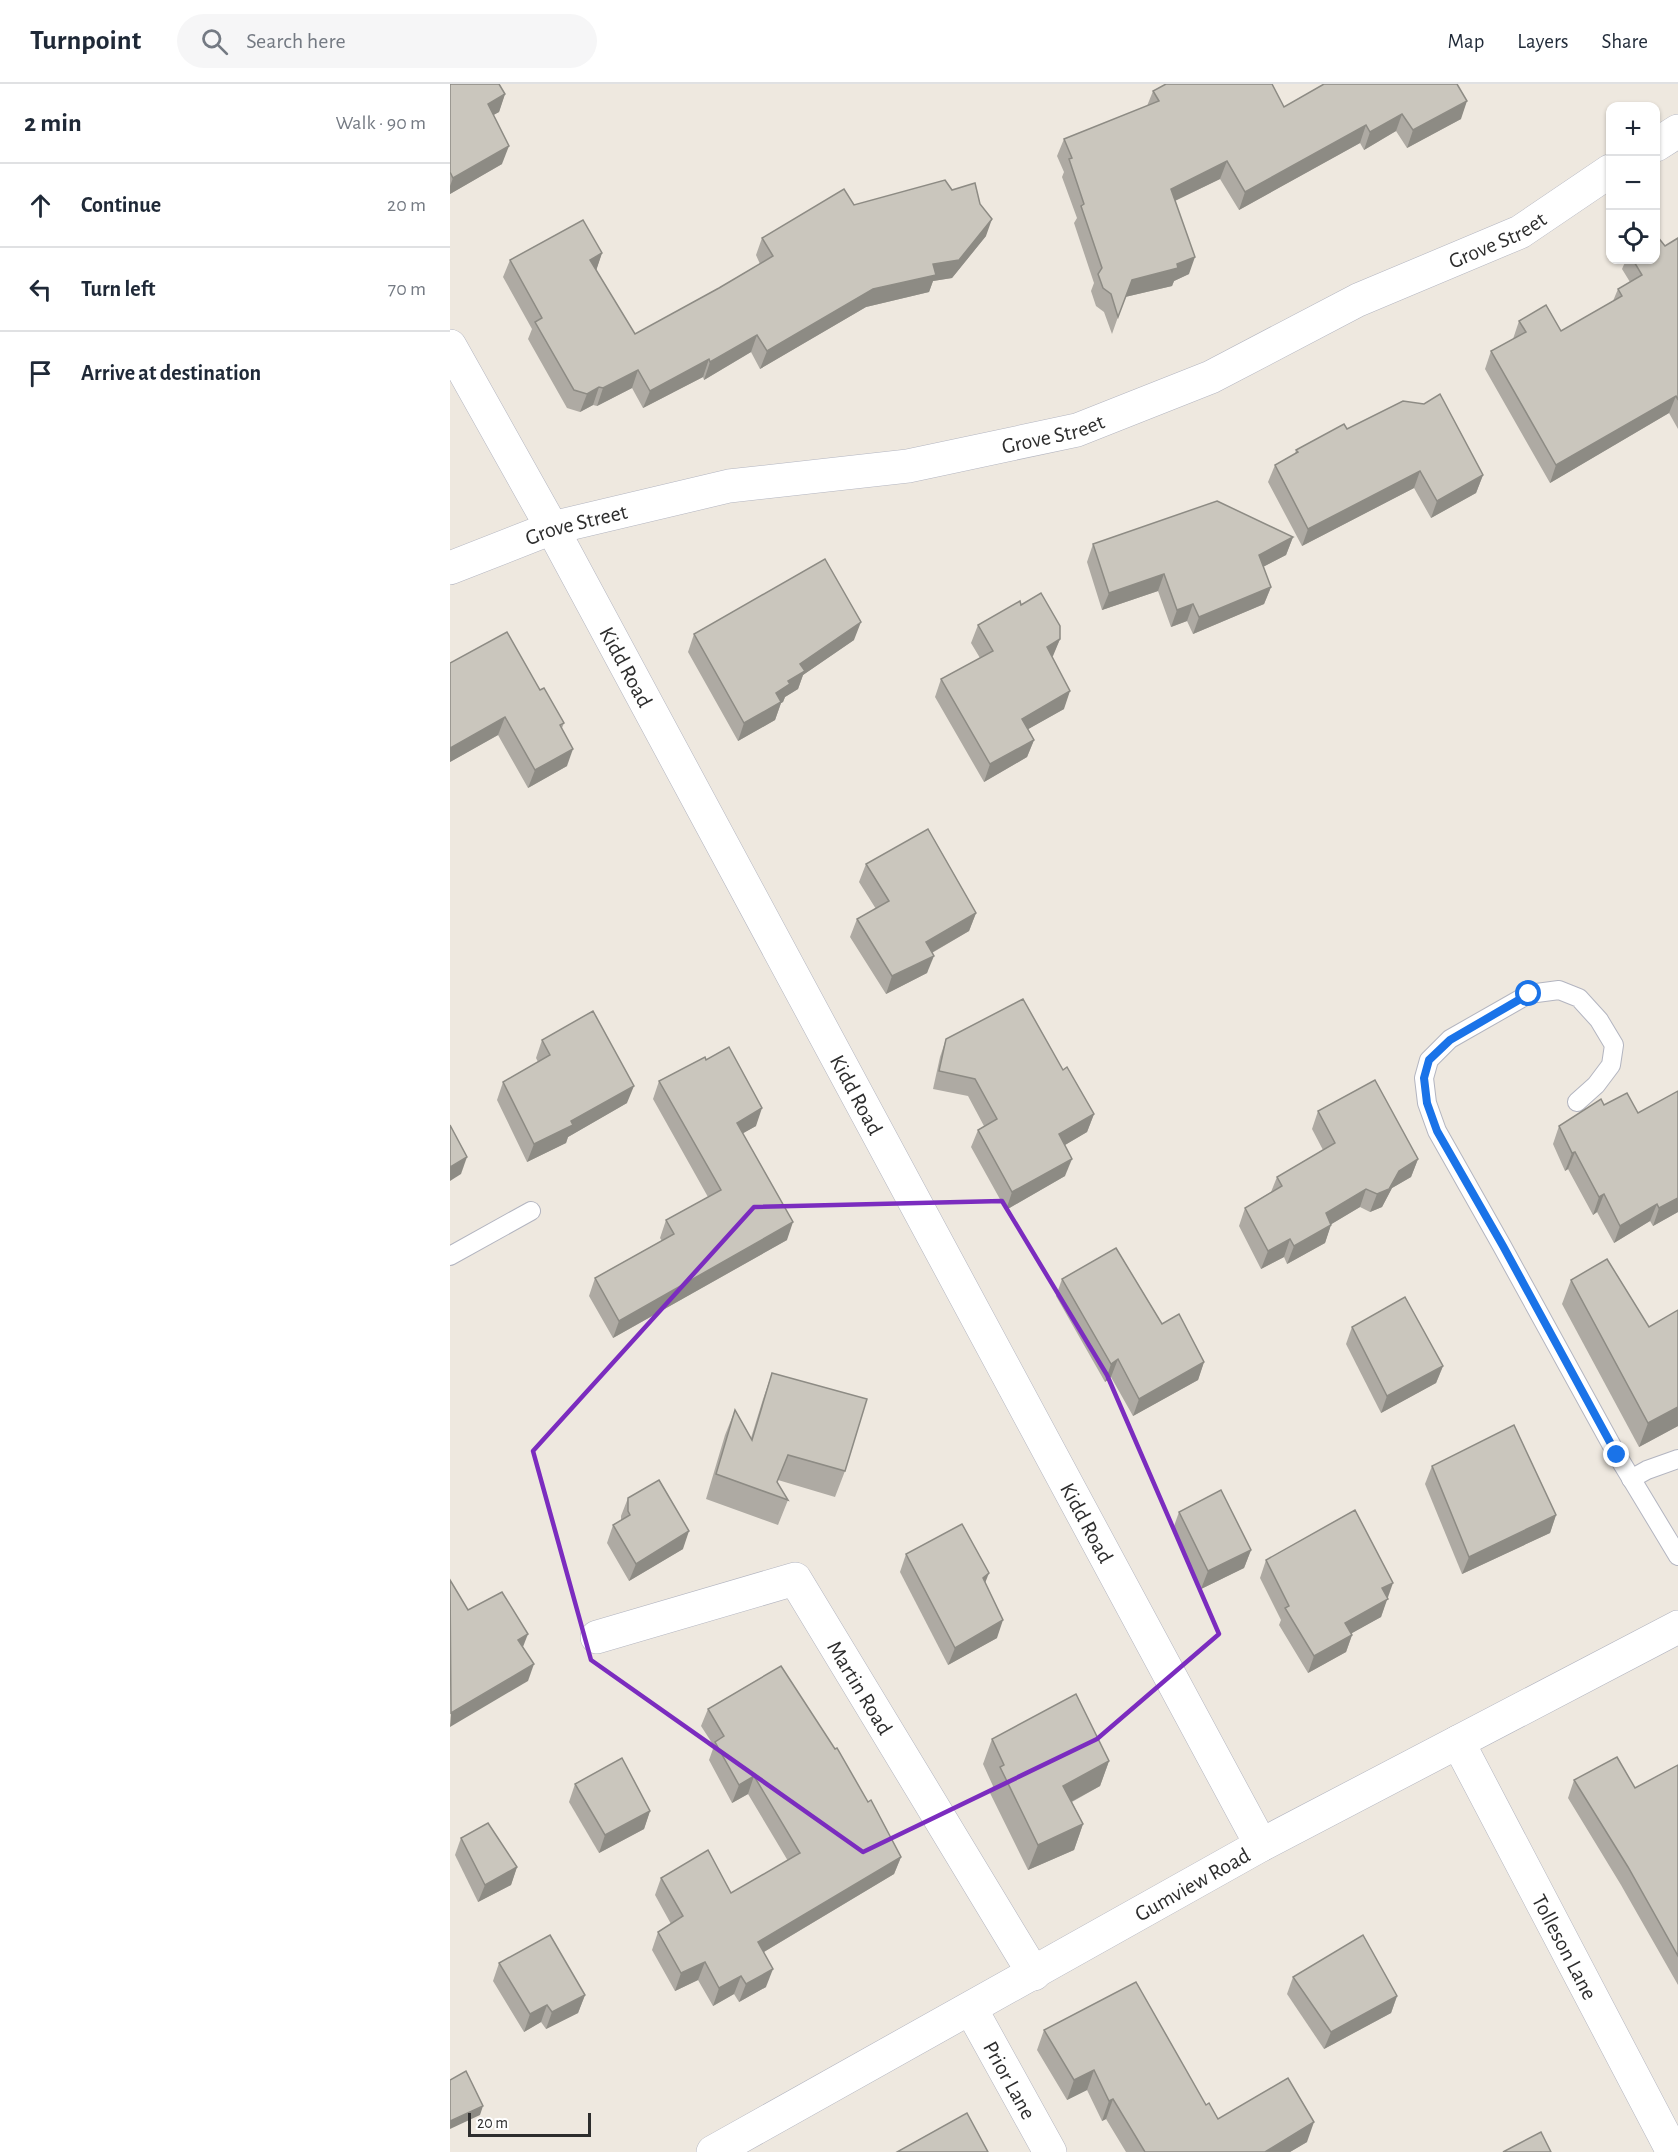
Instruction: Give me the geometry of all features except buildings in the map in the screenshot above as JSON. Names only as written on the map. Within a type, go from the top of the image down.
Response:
[{"type":"street","points":[[1660,142],[1678,131]]},
{"type":"street","name":"Grove Street","points":[[450,568],[552,528],[729,486],[908,466],[1077,430],[1211,377],[1358,300],[1520,232],[1606,174]]},
{"type":"street","name":"Kidd Road","points":[[450,346],[552,528],[1261,1845]]},
{"type":"street","name":"Martin Road","points":[[597,1638],[795,1579],[1034,1974]]},
{"type":"street","name":"Gumview Road","points":[[713,2152],[1261,1845],[1678,1627]]},
{"type":"street","name":"Tolleson Lane","points":[[1458,1742],[1673,2152]]},
{"type":"street","name":"Prior Lane","points":[[971,2008],[1050,2152]]},
{"type":"lane","points":[[1577,1102],[1596,1085],[1611,1065],[1614,1045],[1599,1020],[1579,998],[1558,990],[1529,994],[1450,1040],[1429,1060],[1424,1078],[1427,1103],[1437,1131],[1631,1479],[1678,1556]]},
{"type":"lane","points":[[450,1256],[531,1211]]},
{"type":"lane","points":[[1631,1479],[1647,1470],[1678,1459]]},
{"type":"highlighted area","points":[[1002,1201],[1107,1375],[1219,1634],[1097,1739],[863,1852],[591,1660],[533,1451],[754,1207]]},
{"type":"route","points":[[1529,994],[1450,1040],[1429,1060],[1424,1078],[1427,1103],[1437,1131],[1503,1246],[1617,1455]]}]
